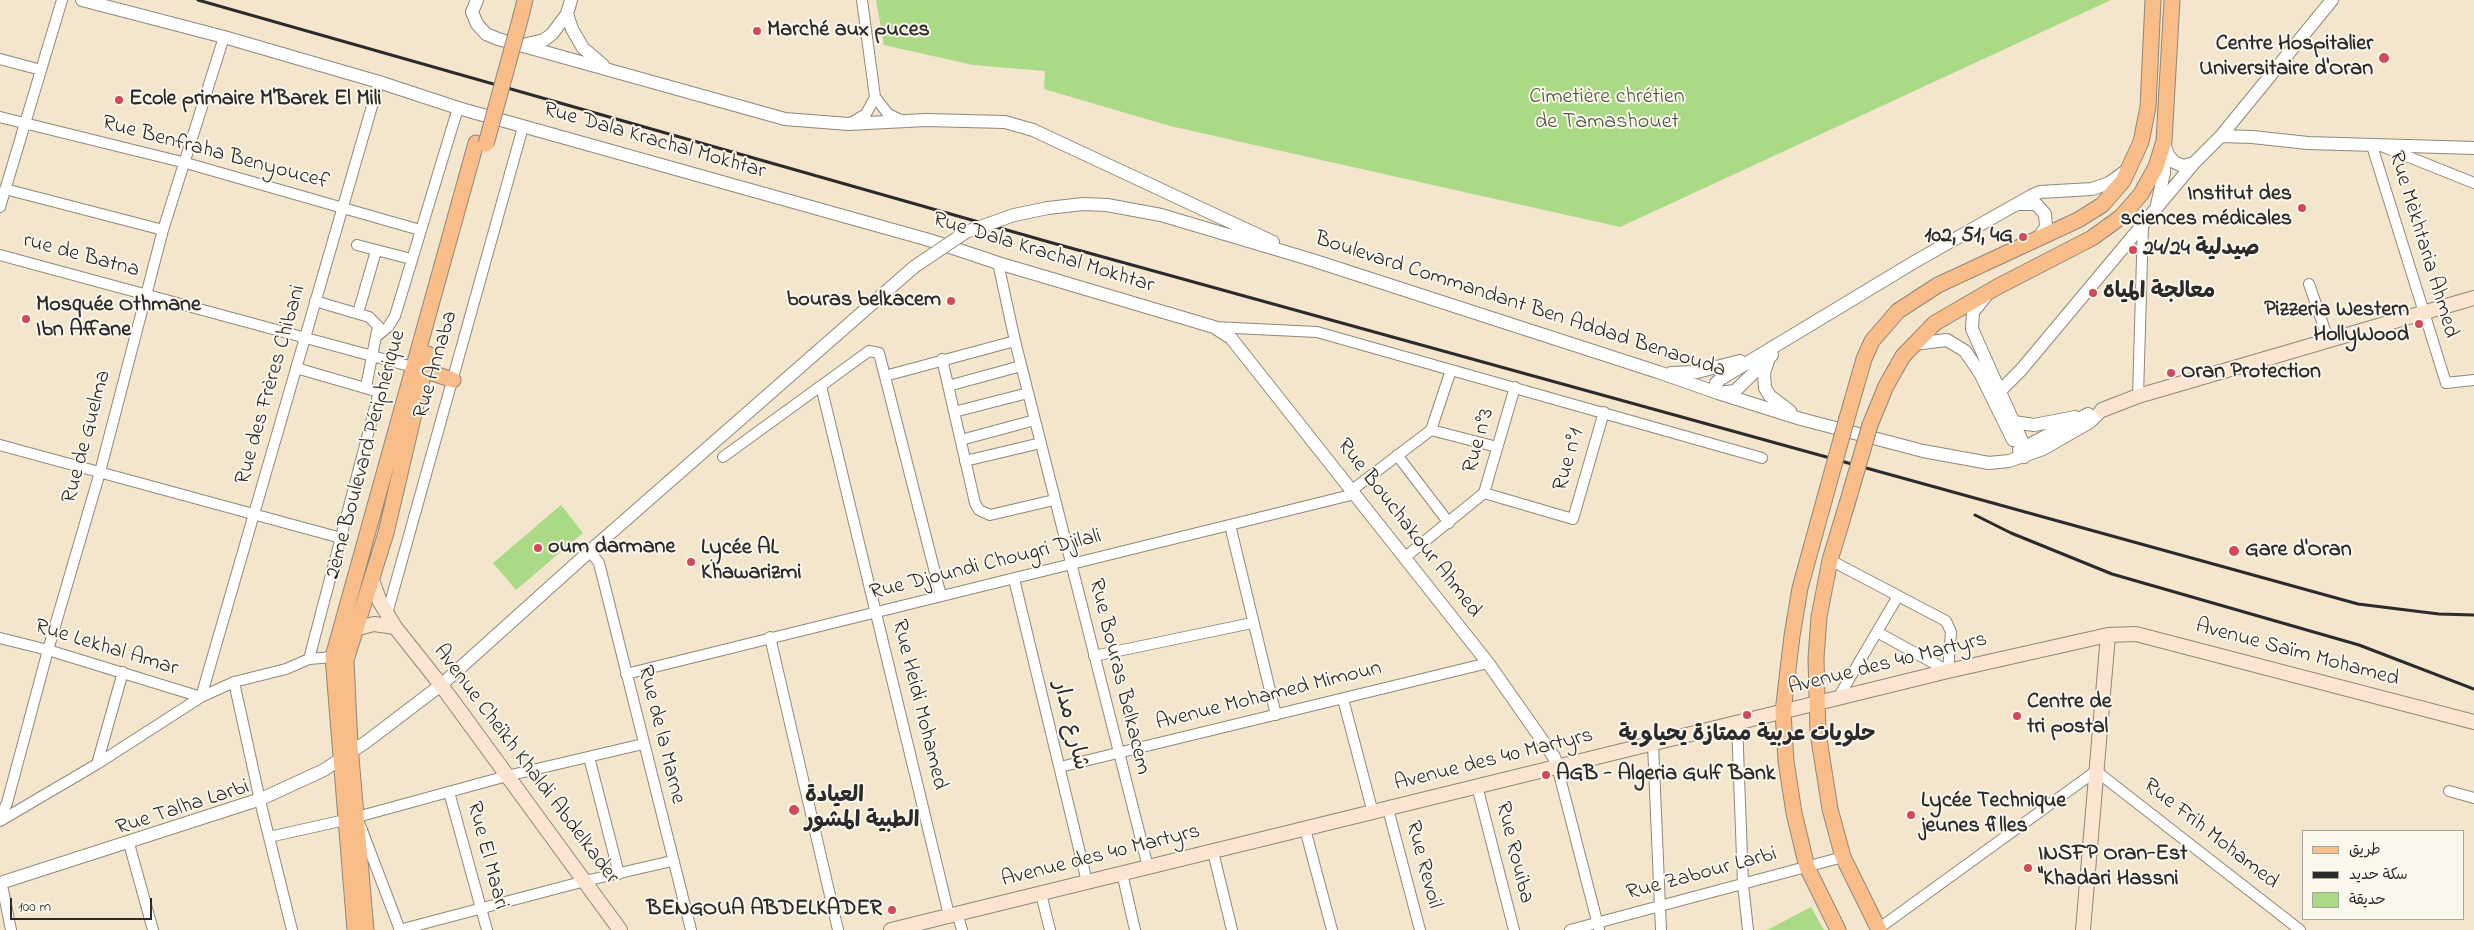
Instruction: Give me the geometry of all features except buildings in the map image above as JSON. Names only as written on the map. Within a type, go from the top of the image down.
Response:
[{"type":"main road","name":"2ème Boulevard Périphérique","points":[[355,930],[351,819],[346,759],[333,657],[418,369],[516,10],[526,0]]},
{"type":"main road","points":[[1838,930],[1807,867],[1794,812],[1783,712],[1797,604],[1866,353],[1884,325],[1898,311],[1938,285],[2078,220],[2102,205],[2123,181],[2141,142],[2148,107],[2153,0]]},
{"type":"main road","points":[[1879,930],[1843,857],[1830,809],[1820,748],[1816,704],[1816,658],[1820,617],[1830,560],[1870,425],[1889,380],[1913,344],[1935,323],[1997,287],[2092,238],[2121,217],[2132,206],[2151,178],[2164,141],[2172,0]]},
{"type":"main road","name":"Boulevard Commandant Ben Addad Benaouda","points":[[2102,410],[2138,396],[2328,339],[2474,298]]},
{"type":"main road","name":"2ème Boulevard Périphérique","points":[[346,759],[346,660],[354,629],[372,580],[386,533],[418,369]]},
{"type":"main road","points":[[418,369],[453,380]]},
{"type":"main road","name":"Avenue Cheïkh Khaldi Abdelkader","points":[[372,580],[394,627],[441,685],[620,930]]},
{"type":"main road","points":[[354,629],[374,624],[394,627]]},
{"type":"main road","name":"Avenue Saïm Mohamed","points":[[2108,635],[2136,634],[2474,722]]},
{"type":"main road","points":[[2083,930],[2108,635]]},
{"type":"main road","name":"Avenue des 40 Martyrs","points":[[891,930],[1948,671],[2108,635]]},
{"type":"main road","name":"2ème Boulevard Périphérique","points":[[351,819],[366,930]]},
{"type":"street","points":[[0,207],[62,0]]},
{"type":"street","name":"Rue Dala Krachal Mokhtar","points":[[82,0],[224,37],[379,82],[523,127],[928,240],[998,263],[1214,327]]},
{"type":"street","points":[[477,0],[472,12],[477,24],[486,34],[785,119],[848,124],[905,121],[1005,122],[1033,130],[1309,260]]},
{"type":"street","points":[[520,45],[544,40],[552,34],[567,14],[571,0]]},
{"type":"street","points":[[862,0],[875,97],[888,114],[905,121]]},
{"type":"street","points":[[1996,396],[2015,378],[2194,163],[2221,136],[2332,0]]},
{"type":"street","points":[[567,14],[572,29],[583,48],[607,68]]},
{"type":"street","name":"Rue de Guelma","points":[[0,819],[3,803],[100,472],[163,230],[186,163],[224,37]]},
{"type":"street","points":[[0,59],[40,70]]},
{"type":"street","name":"Rue des Frères Chibani","points":[[201,697],[255,514],[341,207],[379,82]]},
{"type":"street","points":[[848,124],[866,114],[875,97]]},
{"type":"street","points":[[377,336],[388,328],[395,316],[458,108]]},
{"type":"street","name":"Rue Benfraha Benyoucef","points":[[0,117],[186,163],[420,230]]},
{"type":"street","points":[[2234,119],[2252,136]]},
{"type":"street","name":"Rue Annaba","points":[[387,614],[523,127]]},
{"type":"street","points":[[2221,136],[2252,136],[2308,144],[2474,148]]},
{"type":"street","points":[[2164,141],[2168,155],[2174,162],[2183,166],[2194,163]]},
{"type":"street","points":[[2157,208],[2164,173],[2164,141]]},
{"type":"street","points":[[2378,147],[2474,183]]},
{"type":"street","name":"Rue Mèkhtaria Ahmed","points":[[2378,147],[2424,313],[2446,383],[2474,380]]},
{"type":"street","points":[[1783,341],[1741,387],[1730,393],[1718,393],[1715,386],[1722,378],[1783,341],[1916,261],[2040,192],[2081,191],[2101,187],[2131,167]]},
{"type":"street","points":[[5,189],[163,230]]},
{"type":"street","points":[[2017,205],[2028,202],[2036,204],[2045,214],[2046,227],[2036,240]]},
{"type":"street","name":"Boulevard Commandant Ben Addad Benaouda","points":[[590,551],[914,267],[952,240],[973,229],[1014,215],[1048,208],[1083,204],[1129,208],[1161,216],[1309,260],[1801,419],[1923,450],[1977,460],[2043,449],[2090,422],[2102,410]]},
{"type":"street","points":[[2138,396],[2143,224]]},
{"type":"street","points":[[357,245],[411,259]]},
{"type":"street","points":[[358,314],[376,251]]},
{"type":"street","name":"rue de Batna","points":[[0,255],[304,336],[418,369]]},
{"type":"street","name":"Rue Bouras Belkacem","points":[[998,263],[1014,340],[1148,867]]},
{"type":"street","points":[[2309,284],[2328,339]]},
{"type":"street","points":[[1997,287],[1978,305],[1972,319],[1974,336],[1996,396],[2022,452]]},
{"type":"street","points":[[315,301],[374,320],[378,326],[366,387]]},
{"type":"street","points":[[1214,327],[1318,332],[1762,458]]},
{"type":"street","name":"Rue Bouchakour Ahmed","points":[[1214,327],[1231,338],[1488,663],[1554,757],[1557,766]]},
{"type":"street","points":[[885,376],[1014,340]]},
{"type":"street","points":[[1913,344],[1940,340],[1954,343],[1970,357],[1996,396],[2006,405],[2014,422],[2022,452]]},
{"type":"street","points":[[1658,372],[1682,373],[1712,369],[1744,359],[1783,341]]},
{"type":"street","points":[[723,456],[869,351],[879,353],[941,596]]},
{"type":"street","points":[[1772,355],[1764,372],[1765,388],[1777,402],[1801,419]]},
{"type":"street","points":[[942,359],[975,503],[982,513],[990,515],[1054,500]]},
{"type":"street","points":[[948,386],[1021,366]]},
{"type":"street","points":[[296,368],[379,392],[309,659]]},
{"type":"street","points":[[1354,492],[1397,455],[1431,430],[1450,370]]},
{"type":"street","points":[[2006,405],[2015,378]]},
{"type":"street","name":"Rue Heidi Mohamed","points":[[821,386],[876,613],[953,914],[962,930]]},
{"type":"street","name":"Rue n°3","points":[[1404,558],[1484,493],[1515,387]]},
{"type":"street","points":[[954,412],[1028,393]]},
{"type":"street","name":"Boulevard Commandant Ben Addad Benaouda","points":[[2022,452],[2079,418],[2102,410]]},
{"type":"street","name":"Rue n°1","points":[[1484,493],[1573,519],[1604,412]]},
{"type":"street","points":[[2014,422],[2034,425],[2065,418],[2079,418]]},
{"type":"street","points":[[961,440],[1035,420]]},
{"type":"street","points":[[1431,430],[1497,447]]},
{"type":"street","points":[[965,461],[1041,444]]},
{"type":"street","points":[[0,445],[341,538]]},
{"type":"street","points":[[1397,455],[1449,523]]},
{"type":"street","name":"Rue Djoundi Chougri Djilali","points":[[626,674],[1230,525],[1354,492]]},
{"type":"street","points":[[1230,525],[1252,623],[1276,715]]},
{"type":"street","points":[[11,930],[1,888],[261,802],[346,759],[441,685],[590,551]]},
{"type":"street","name":"Rue de la Marne","points":[[590,551],[599,562],[672,861],[691,930]]},
{"type":"street","points":[[1830,560],[1946,621],[1951,632],[1948,671],[1876,632]]},
{"type":"street","name":"شارع مدار","points":[[1014,579],[1087,882]]},
{"type":"street","points":[[1838,698],[1898,596]]},
{"type":"street","points":[[1094,656],[1252,623]]},
{"type":"street","points":[[770,637],[838,930]]},
{"type":"street","name":"Rue Lekhal Amar","points":[[0,638],[123,672],[201,697]]},
{"type":"street","points":[[0,819],[97,764],[201,697],[234,682],[286,669],[309,659],[333,657]]},
{"type":"street","name":"Avenue Mohamed Mimoun","points":[[1060,767],[1488,663]]},
{"type":"street","points":[[97,764],[123,672]]},
{"type":"street","points":[[234,682],[292,930]]},
{"type":"street","points":[[1343,699],[1373,813]]},
{"type":"street","points":[[1737,723],[1743,884],[1748,930]]},
{"type":"street","points":[[269,837],[351,819],[507,776],[643,744]]},
{"type":"street","points":[[1653,744],[1661,930]]},
{"type":"street","points":[[589,757],[619,874]]},
{"type":"street","points":[[1557,766],[1598,927]]},
{"type":"street","points":[[1879,930],[2096,770]]},
{"type":"street","name":"Rue Frih Mohamed","points":[[2096,770],[2300,930]]},
{"type":"street","name":"Rue Rouiba","points":[[1477,786],[1514,930]]},
{"type":"street","points":[[2449,791],[2474,798]]},
{"type":"street","name":"Rue El Maari","points":[[449,792],[487,930]]},
{"type":"street","name":"Rue Talha Larbi","points":[[1,888],[130,847],[261,802]]},
{"type":"street","name":"Rue Revoil","points":[[1388,809],[1420,930]]},
{"type":"street","points":[[351,819],[399,930],[481,910],[585,881],[672,861]]},
{"type":"street","points":[[1306,829],[1332,930]]},
{"type":"street","points":[[130,847],[153,930]]},
{"type":"street","points":[[1213,852],[1232,930]]},
{"type":"street","name":"Rue Zabour Larbi","points":[[1570,930],[1598,927],[1660,905],[1843,857]]},
{"type":"street","points":[[1122,873],[1135,930]]},
{"type":"street","points":[[1041,894],[1050,930]]},
{"type":"green space","name":"Cimetière chrétien de Tamashouet","points":[[876,0],[2111,0],[1620,227],[1170,126],[1044,89],[1045,71],[973,65],[884,45]]},
{"type":"green space","name":"oum darmane","points":[[561,505],[583,533],[516,590],[493,563]]},
{"type":"green space","points":[[1811,907],[1824,930],[1767,930]]},
{"type":"railway","points":[[198,0],[1049,242],[2358,604],[2439,614],[2474,615]]},
{"type":"railway","points":[[1975,515],[2011,533],[2112,574],[2359,645],[2474,689]]},
{"type":"place","name":"Marché aux puces","points":[[757,31]]},
{"type":"place","name":"Centre Hospitalier Universitaire d'Oran","points":[[2384,58]]},
{"type":"place","name":"Ecole primaire M'Barek El Mili","points":[[119,100]]},
{"type":"place","name":"Institut des sciences médicales","points":[[2302,208]]},
{"type":"place","name":"102, 51, 4G","points":[[2023,237]]},
{"type":"place","name":"صيدلية 24/24","points":[[2133,250]]},
{"type":"place","name":"معالجة المياه","points":[[2093,293]]},
{"type":"place","name":"bouras belkacem","points":[[951,301]]},
{"type":"place","name":"Mosquée Othmane Ibn Affane","points":[[26,319]]},
{"type":"place","name":"Pizzeria Western HollyWood","points":[[2419,324]]},
{"type":"place","name":"Oran Protection","points":[[2171,373]]},
{"type":"place","name":"oum darmane","points":[[538,548]]},
{"type":"place","name":"Gare d'Oran","points":[[2234,551]]},
{"type":"place","name":"Lycée AL Khawarizmi","points":[[691,562]]},
{"type":"place","name":"حلويات عربية ممتازة يحياوية","points":[[1747,715]]},
{"type":"place","name":"Centre de tri postal","points":[[2017,716]]},
{"type":"place","name":"AGB - Algeria Gulf Bank","points":[[1546,775]]},
{"type":"place","name":"العيادة الطبية المشور","points":[[794,810]]},
{"type":"place","name":"Lycée Technique jeunes filles","points":[[1911,815]]},
{"type":"place","name":"INSFP Oran-Est \"Khadari Hassni","points":[[2028,868]]},
{"type":"place","name":"BENGOUA ABDELKADER","points":[[892,910]]}]
